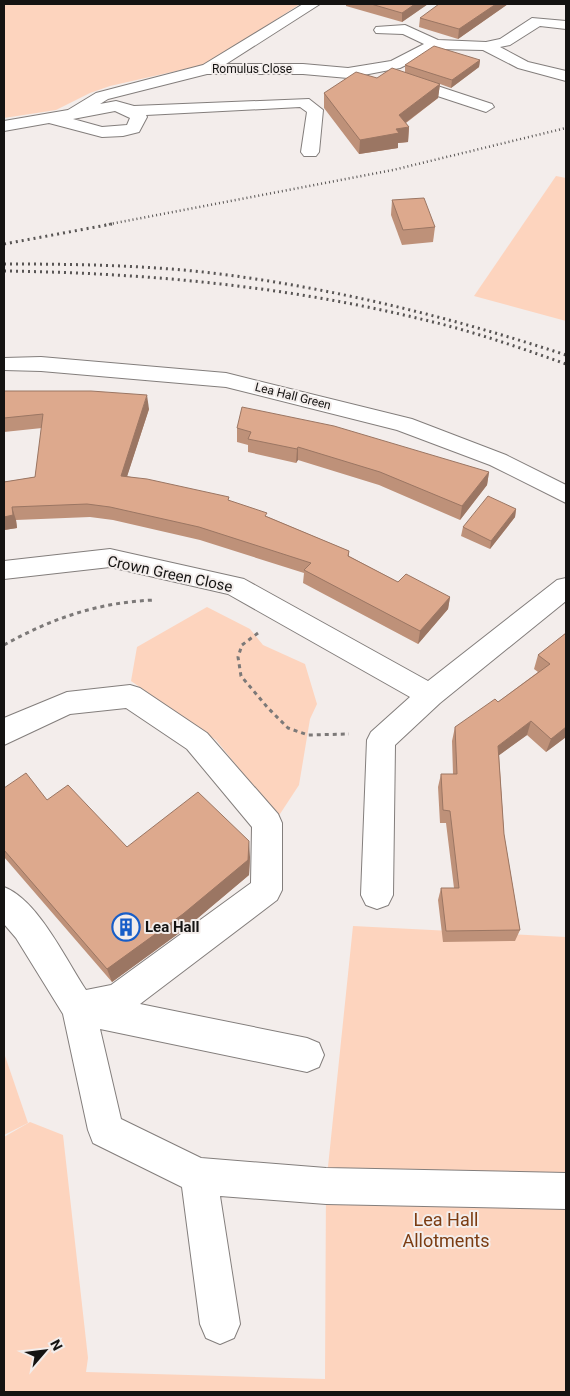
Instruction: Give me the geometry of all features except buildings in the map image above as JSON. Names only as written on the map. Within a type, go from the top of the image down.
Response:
[{"type":"street","points":[[207,69],[313,4]]},
{"type":"street","points":[[405,29],[419,19]]},
{"type":"street","points":[[486,46],[505,42],[537,21],[566,25]]},
{"type":"street","name":"Romulus Close","points":[[381,30],[405,29],[436,44],[486,46],[523,65],[566,76]]},
{"type":"street","name":"Romulus Close","points":[[70,115],[102,96],[207,69],[303,69],[348,73],[395,65],[436,44]]},
{"type":"street","points":[[372,69],[486,107]]},
{"type":"street","points":[[4,126],[116,106],[133,111],[303,102],[315,110],[310,152]]},
{"type":"street","points":[[52,118],[105,133],[123,132],[133,128],[139,117],[133,111]]},
{"type":"street","name":"Lea Hall Green","points":[[4,364],[42,364],[226,380],[404,424],[498,460],[566,495]]},
{"type":"street","name":"Crown Green Close","points":[[4,570],[110,558],[235,586],[430,695]]},
{"type":"street","points":[[377,895],[381,740],[430,695],[566,587]]},
{"type":"street","points":[[4,733],[14,726],[67,703],[130,696],[197,741],[267,823],[266,890],[118,1000],[78,1008]]},
{"type":"street","points":[[4,902],[27,927],[78,1008],[106,1130],[199,1176],[326,1186],[566,1191]]},
{"type":"street","points":[[78,1008],[307,1055]]},
{"type":"street","points":[[199,1176],[220,1324]]},
{"type":"path","points":[[4,646],[23,634],[100,605],[158,600]]},
{"type":"path","points":[[253,625],[266,637]]},
{"type":"path","points":[[260,632],[242,645],[238,656],[241,676],[288,728],[308,735],[348,734],[381,740]]},
{"type":"green space","points":[[4,4],[300,4],[207,64],[110,86],[90,93],[56,110],[4,118]]},
{"type":"green space","points":[[556,176],[566,178],[566,321],[474,296]]},
{"type":"green space","points":[[207,607],[250,629],[263,645],[305,664],[317,704],[310,719],[299,785],[278,817],[216,740],[131,681],[137,647]]},
{"type":"green space","name":"Lea Hall Allotments","points":[[353,926],[566,937],[566,1392],[4,1392],[4,1137],[30,1122],[63,1135],[88,1358],[86,1372],[325,1379],[326,1186]]},
{"type":"green space","points":[[4,1053],[28,1123],[4,1135]]},
{"type":"railway","points":[[105,225],[393,170],[566,128]]},
{"type":"railway","points":[[4,244],[112,224]]},
{"type":"railway","points":[[4,264],[139,267],[193,271],[264,280],[395,306],[481,329],[566,355]]},
{"type":"railway","points":[[4,271],[164,278],[271,290],[376,309],[446,325],[566,364]]},
{"type":"place","name":"Lea Hall","points":[[126,927]]}]
